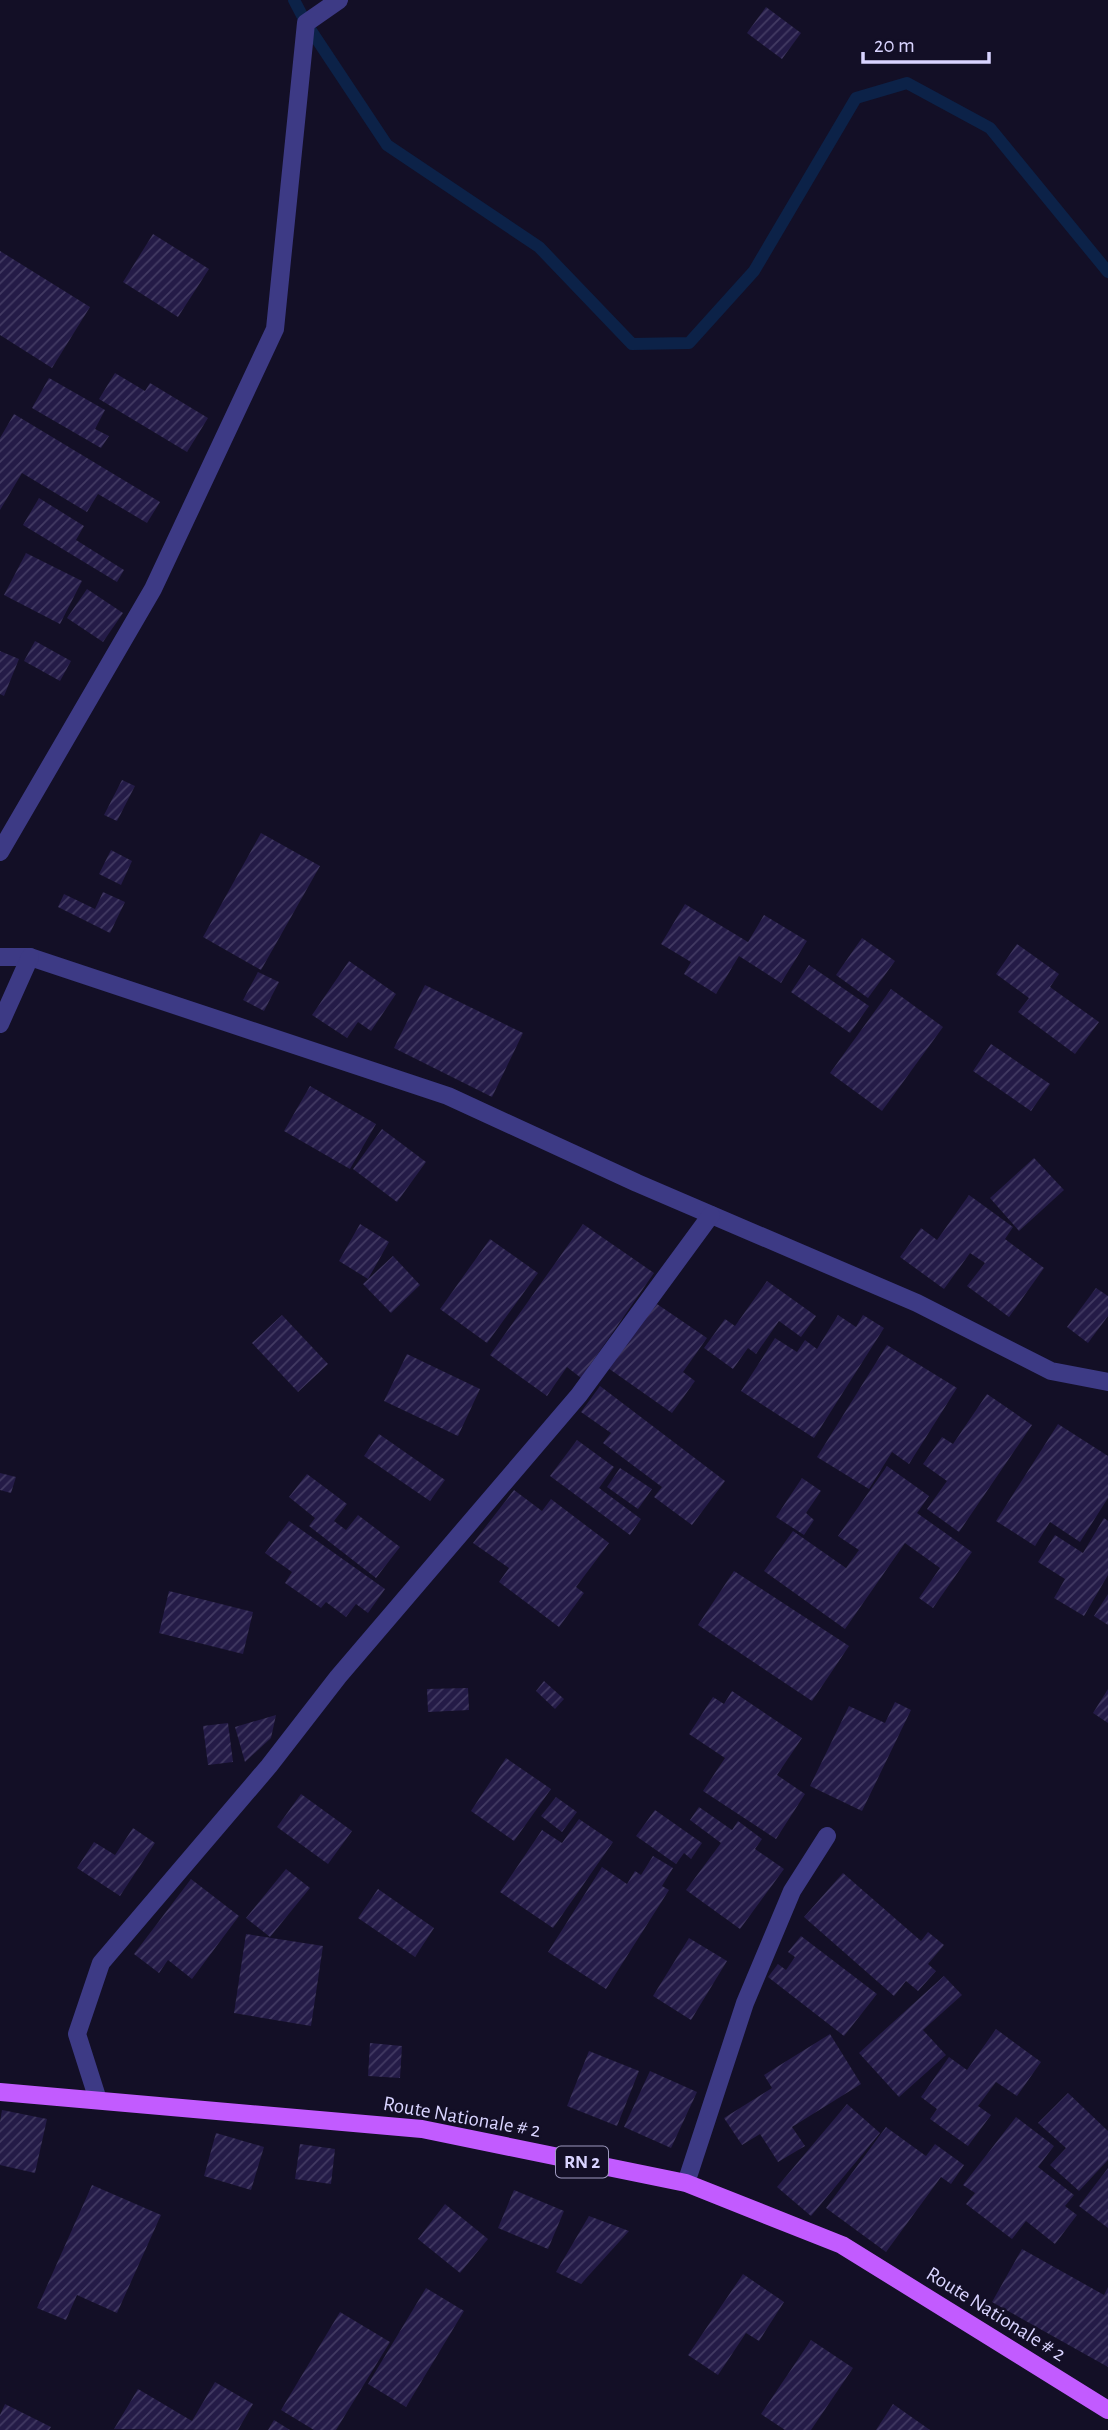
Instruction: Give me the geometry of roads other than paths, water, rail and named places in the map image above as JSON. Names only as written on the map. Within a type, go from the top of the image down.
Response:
[{"type":"main road","name":"Route Nationale # 2","points":[[0,2092],[422,2129],[686,2183],[842,2245],[1108,2410]]},
{"type":"street","points":[[0,852],[153,589],[275,329],[306,23],[339,0]]},
{"type":"street","points":[[0,957],[30,957],[448,1096],[711,1215],[917,1303],[1051,1371],[1108,1382]]},
{"type":"street","points":[[0,1024],[30,957]]},
{"type":"street","points":[[98,2100],[77,2034],[101,1963],[270,1766],[338,1677],[579,1395],[711,1215]]},
{"type":"street","points":[[686,2183],[745,2003],[792,1891],[827,1836]]},
{"type":"waterway","points":[[294,0],[306,23],[387,145],[539,247],[632,344],[689,343],[754,271],[856,98],[907,83],[990,128],[1108,272]]}]
